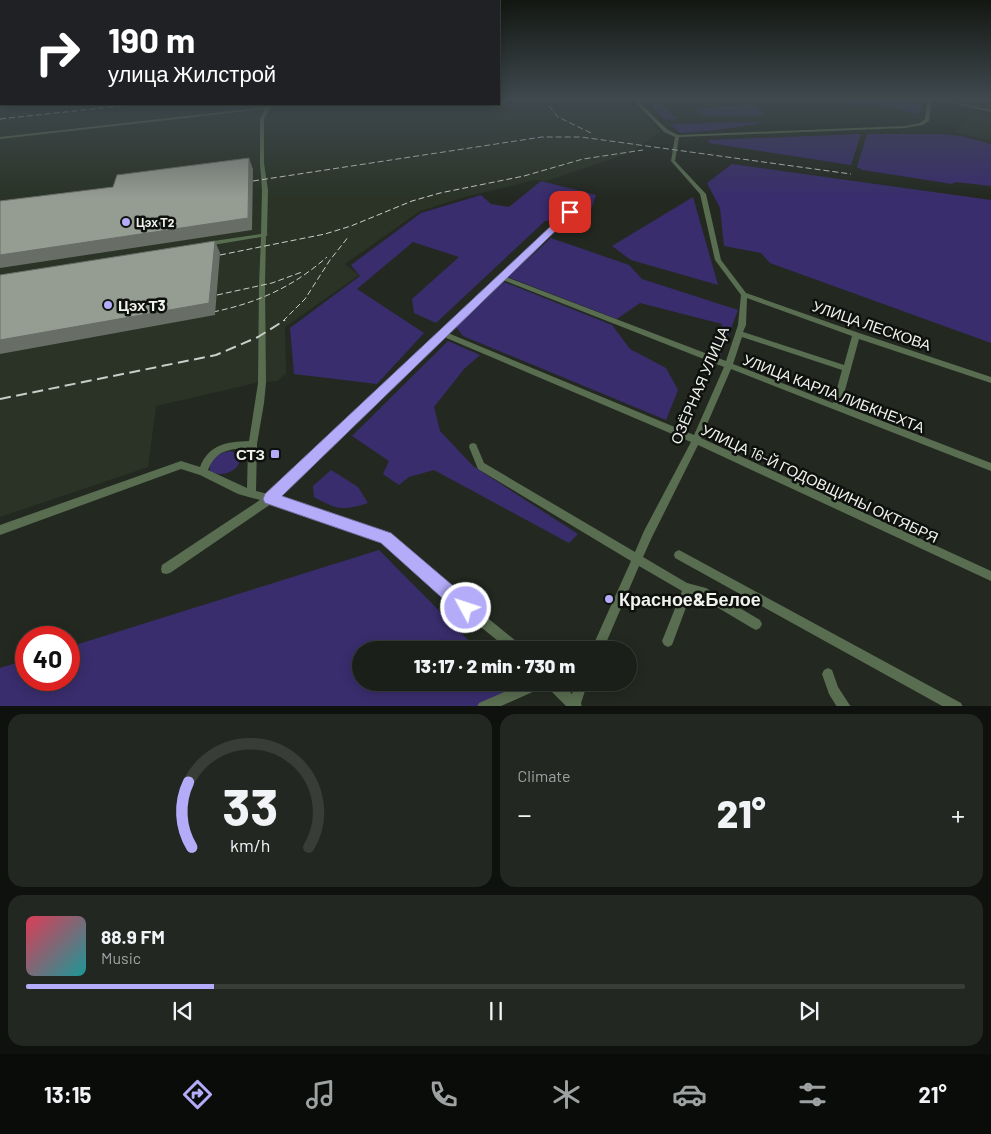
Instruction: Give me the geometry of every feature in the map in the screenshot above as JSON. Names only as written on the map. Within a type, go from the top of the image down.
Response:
[{"type":"street","points":[[0,138],[51,132]]},
{"type":"street","points":[[251,493],[253,444],[262,383],[262,285],[265,190],[262,163],[262,132]]},
{"type":"street","points":[[666,132],[677,136],[780,132]]},
{"type":"street","points":[[677,136],[673,161],[703,194],[718,260],[744,295]]},
{"type":"street","points":[[166,569],[270,499],[500,277],[582,201]]},
{"type":"street","points":[[196,246],[264,235]]},
{"type":"street","name":"УЛИЦА КАРЛА ЛИБКНЕХТА","points":[[500,277],[728,367],[991,467]]},
{"type":"street","name":"ОЗЁРНАЯ УЛИЦА","points":[[601,641],[637,559],[696,440],[728,367],[742,325],[744,295]]},
{"type":"street","name":"УЛИЦА ЛЕСКОВА","points":[[744,295],[991,380]]},
{"type":"street","points":[[739,332],[847,369]]},
{"type":"street","name":"УЛИЦА 16-Й ГОДОВЩИНЫ ОКТЯБРЯ","points":[[443,334],[696,440],[991,576]]},
{"type":"street","points":[[836,408],[856,335]]},
{"type":"street","points":[[203,472],[206,462],[212,454],[227,446],[253,444]]},
{"type":"street","points":[[473,446],[481,466],[688,589],[702,592],[756,624]]},
{"type":"street","points":[[0,530],[181,465],[203,472],[241,491],[386,538],[507,641]]},
{"type":"street","points":[[679,555],[957,706]]},
{"type":"street","points":[[668,641],[688,589]]},
{"type":"street","points":[[828,674],[833,690],[845,706]]},
{"type":"street","points":[[484,706],[520,691]]},
{"type":"street","points":[[560,691],[574,706],[579,691]]},
{"type":"shaded area","points":[[0,132],[661,132],[635,149],[636,151],[546,181],[535,180],[465,197],[420,211],[345,264],[359,275],[285,327],[286,374],[277,381],[256,383],[156,406],[148,467],[0,517]]},
{"type":"shaded area","points":[[955,132],[991,132],[991,141]]},
{"type":"shaded area","points":[[861,134],[851,165],[709,143],[708,140]]},
{"type":"shaded area","points":[[867,134],[941,134],[961,136],[991,144],[991,186],[955,182],[952,184],[863,170],[857,167]]},
{"type":"shaded area","points":[[732,164],[991,200],[991,343],[770,263],[761,253],[724,246],[720,208],[707,183]]},
{"type":"shaded area","points":[[541,181],[596,195],[589,215],[545,221],[436,323],[414,313],[412,299],[459,257],[413,242],[357,289],[424,333],[377,384],[294,374],[290,328],[360,276],[351,265],[421,213],[481,195],[491,204],[509,207]]},
{"type":"shaded area","points":[[693,197],[718,285],[631,260],[612,246]]},
{"type":"shaded area","points":[[551,238],[629,265],[642,279],[738,310],[720,357],[710,352],[722,324],[640,303],[617,319],[508,277]]},
{"type":"shaded area","points":[[504,282],[612,325],[630,349],[666,368],[678,390],[666,420],[463,336],[456,327]]},
{"type":"shaded area","points":[[448,341],[480,355],[464,369],[434,407],[440,431],[473,466],[578,534],[569,543],[434,470],[409,477],[399,485],[383,474],[389,461],[352,436]]},
{"type":"shaded area","points":[[230,451],[239,454],[240,460],[235,469],[231,472],[220,474],[210,471],[211,463],[215,457]]},
{"type":"shaded area","points":[[331,470],[358,487],[368,503],[340,508],[329,505],[314,497],[313,486]]},
{"type":"shaded area","points":[[379,550],[469,641],[352,641],[352,691],[518,691],[488,706],[0,706],[0,668],[15,663],[15,691],[80,691],[80,644]]},
{"type":"building","name":"Цэх Т2","points":[[249,158],[248,218],[0,255],[0,201],[113,187],[117,175]]},
{"type":"building","name":"Цэх Т3","points":[[215,241],[209,303],[0,340],[0,275]]},
{"type":"railway","points":[[589,132],[593,134]]},
{"type":"railway","points":[[253,181],[542,137],[581,137],[851,174]]},
{"type":"railway","points":[[220,255],[325,234],[351,226],[412,201],[440,193],[524,176],[583,159],[643,150]]},
{"type":"railway","points":[[283,321],[305,299],[330,260],[349,236]]},
{"type":"railway","points":[[213,312],[245,304],[274,292],[301,277],[327,257]]},
{"type":"railway","points":[[217,295],[272,283],[302,272]]},
{"type":"railway","points":[[0,399],[216,355],[258,337],[285,320]]},
{"type":"place","name":"Цэх Т2","points":[[126,222]]},
{"type":"place","name":"Цэх Т3","points":[[108,305]]},
{"type":"place","name":"СТЗ","points":[[275,454]]},
{"type":"place","name":"Красное&Белое","points":[[609,599]]},
{"type":"route","points":[[466,608],[386,538],[270,499],[570,212]]}]
